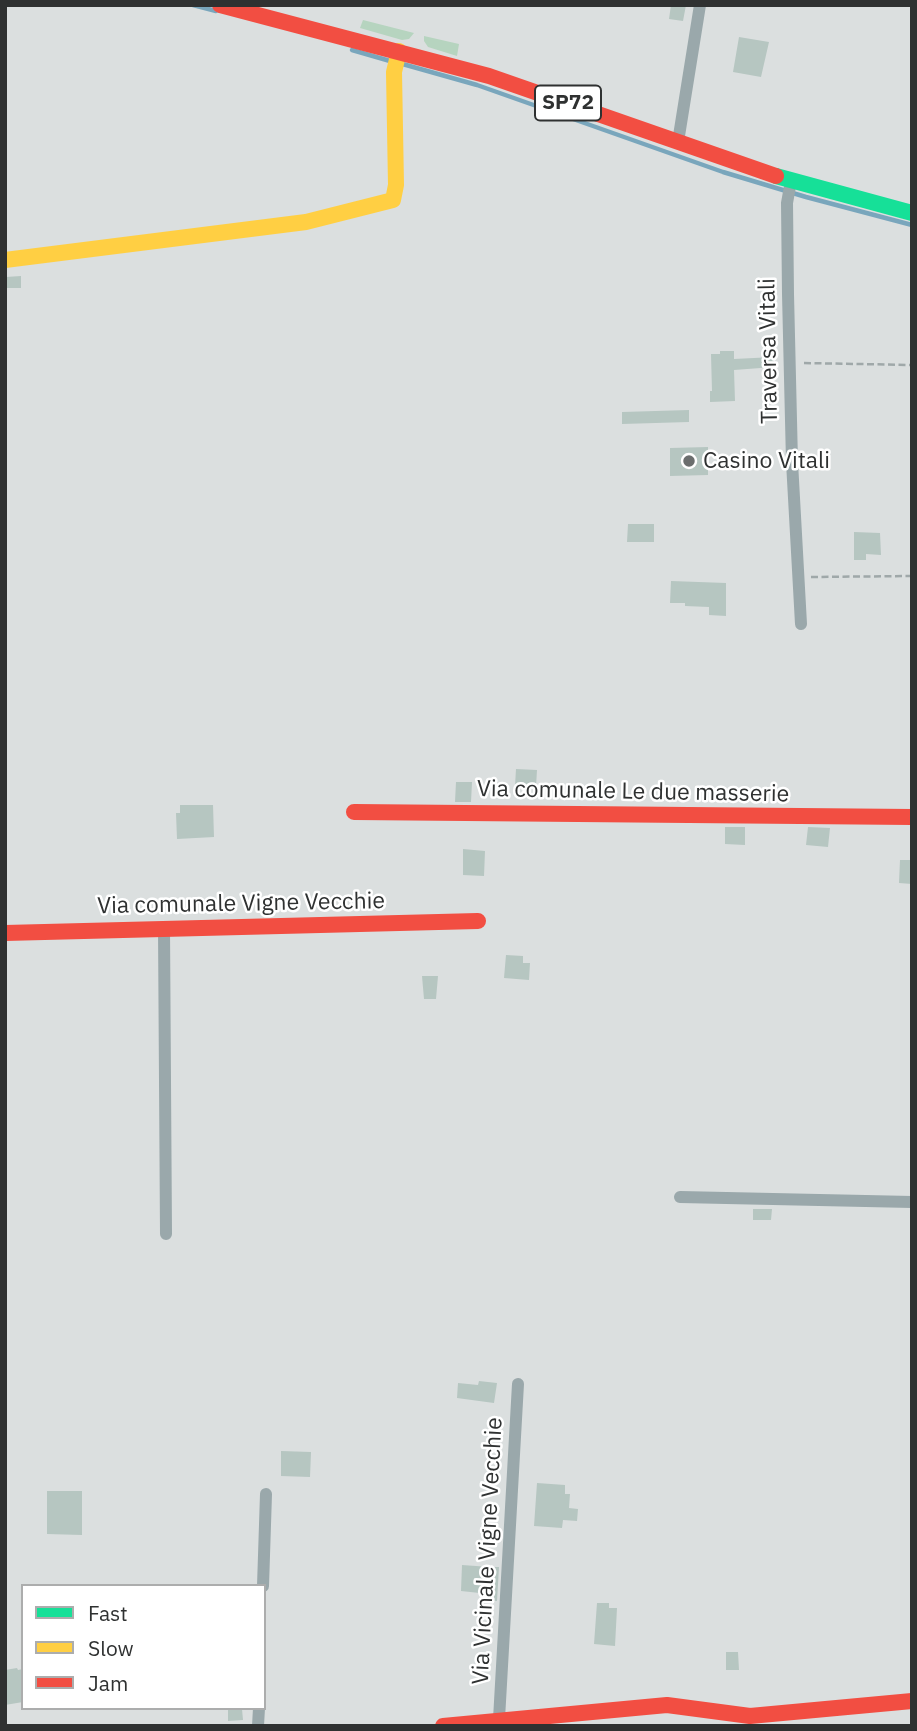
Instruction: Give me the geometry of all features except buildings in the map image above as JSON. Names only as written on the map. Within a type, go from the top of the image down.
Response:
[{"type":"street","name":"SP72","points":[[220,5],[489,76],[791,181],[912,213]]},
{"type":"street","points":[[678,142],[701,5]]},
{"type":"street","points":[[5,260],[306,222],[393,200],[396,185],[394,72],[399,51]]},
{"type":"street","name":"Traversa Vitali","points":[[791,181],[787,203],[790,363],[801,624]]},
{"type":"street","name":"Via comunale Le due masserie","points":[[354,812],[912,817]]},
{"type":"street","name":"Via comunale Vigne Vecchie","points":[[5,933],[478,921]]},
{"type":"street","points":[[164,928],[166,1234]]},
{"type":"street","points":[[680,1198],[912,1202]]},
{"type":"street","name":"Via Vicinale Vigne Vecchie","points":[[499,1719],[518,1384]]},
{"type":"street","points":[[263,1584],[267,1494]]},
{"type":"street","points":[[443,1726],[667,1705],[750,1716],[912,1701]]},
{"type":"path","points":[[790,363],[912,365]]},
{"type":"path","points":[[798,577],[912,576]]},
{"type":"green space","points":[[363,20],[414,33],[409,39],[402,40],[360,28]]},
{"type":"green space","points":[[424,36],[459,44],[457,56],[428,47]]},
{"type":"waterway","points":[[193,5],[216,11]]},
{"type":"waterway","points":[[352,50],[390,61]]},
{"type":"waterway","points":[[399,63],[477,85],[723,172],[912,225]]},
{"type":"traffic: fast","points":[[776,176],[912,213]]},
{"type":"traffic: slow","points":[[5,260],[306,222],[393,200],[396,185],[394,72],[399,51]]},
{"type":"traffic: jam","points":[[220,5],[489,76],[776,176]]},
{"type":"traffic: jam","points":[[354,812],[912,817]]},
{"type":"traffic: jam","points":[[5,933],[478,921]]},
{"type":"traffic: jam","points":[[443,1726],[667,1705],[750,1716],[912,1701]]},
{"type":"place","name":"Casino Vitali","points":[[689,461]]}]
